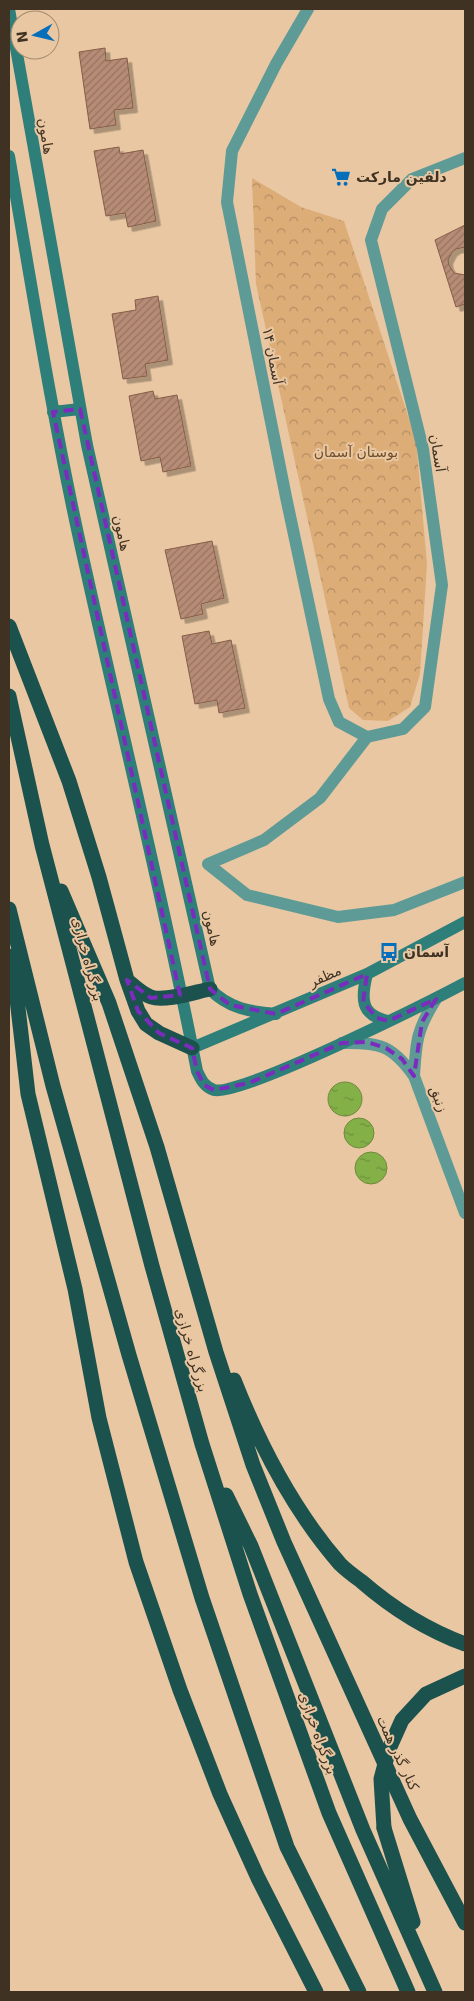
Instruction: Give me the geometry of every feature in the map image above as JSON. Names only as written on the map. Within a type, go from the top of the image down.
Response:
[{"type":"highway","points":[[9,626],[68,781],[99,877],[127,980],[138,1011],[146,1024],[159,1033],[192,1048]]},
{"type":"highway","name":"بزرگراه خرازی","points":[[9,696],[42,845],[147,1248],[202,1444],[250,1594],[330,1813],[408,1992]]},
{"type":"highway","points":[[42,845],[109,1003],[157,1147],[196,1287],[261,1443],[288,1494],[342,1565],[380,1598],[416,1621],[465,1644]]},
{"type":"highway","points":[[9,909],[61,1114],[129,1356],[202,1598],[287,1847],[359,1992]]},
{"type":"highway","points":[[9,925],[28,1094],[75,1289],[99,1418],[136,1562],[180,1690],[220,1794],[258,1878],[316,1992]]},
{"type":"highway","points":[[127,980],[140,992],[151,998],[163,999],[210,989]]},
{"type":"highway","name":"کنار گذر همت","points":[[196,1287],[253,1465],[284,1542],[410,1819],[463,1920]]},
{"type":"highway","points":[[202,1444],[251,1546],[363,1830],[435,1992]]},
{"type":"highway","points":[[435,1992],[384,1828],[381,1779],[389,1749],[402,1720],[426,1694],[465,1676]]},
{"type":"street","name":"هامون","points":[[9,9],[80,409],[210,989]]},
{"type":"street","name":"آسمان ۱۴","points":[[308,9],[276,64],[232,151],[227,202],[286,497],[327,689],[339,722],[367,737]]},
{"type":"street","points":[[9,156],[53,412],[197,1071],[204,1085],[214,1090],[228,1089],[249,1083],[342,1043],[436,999],[465,983]]},
{"type":"street","name":"آسمان","points":[[367,737],[403,728],[425,707],[442,585],[423,448],[371,240],[382,209],[412,179],[465,158]]},
{"type":"street","points":[[53,412],[80,409]]},
{"type":"street","points":[[367,737],[320,798],[264,840],[208,864],[247,896],[338,917],[394,910],[465,882]]},
{"type":"street","name":"مظفر","points":[[192,1048],[367,974],[465,922]]},
{"type":"street","points":[[367,974],[362,993],[363,1002],[368,1011],[377,1018],[388,1020]]},
{"type":"street","points":[[210,989],[230,1005],[251,1012],[276,1014]]},
{"type":"street","points":[[414,1076],[416,1045],[422,1022],[436,999]]},
{"type":"street","name":"زنبق","points":[[342,1043],[367,1042],[386,1048],[402,1059],[414,1076],[465,1213]]},
{"type":"highlighted area","points":[[80,409],[210,989],[230,1005],[276,1014],[367,974],[363,1002],[377,1018],[388,1021],[436,999],[422,1022],[414,1076],[402,1059],[386,1048],[367,1042],[342,1043],[249,1083],[214,1090],[204,1085],[197,1071],[192,1048],[159,1033],[138,1011],[127,980],[151,998],[180,995],[53,412]]},
{"type":"green space","name":"بوستان آسمان","points":[[252,178],[301,207],[344,221],[416,440],[427,564],[420,674],[410,707],[388,721],[363,720],[349,708],[256,284]]},
{"type":"water","points":[[345,1082],[352,1083],[357,1087],[361,1092],[361,1106],[357,1111],[352,1115],[345,1116],[338,1115],[333,1111],[329,1106],[328,1099],[329,1092],[333,1087],[338,1083]]},
{"type":"water","points":[[359,1118],[365,1119],[373,1127],[373,1139],[365,1147],[359,1148],[353,1147],[345,1139],[344,1133],[345,1127],[353,1119]]},
{"type":"water","points":[[371,1152],[377,1153],[382,1157],[386,1162],[386,1174],[382,1179],[377,1183],[371,1184],[365,1183],[360,1179],[356,1174],[355,1168],[356,1162],[360,1157],[365,1153]]},
{"type":"building","points":[[105,48],[106,61],[127,58],[133,108],[114,110],[116,125],[90,129],[79,52]]},
{"type":"building","points":[[119,147],[120,154],[143,150],[156,221],[128,227],[125,213],[106,216],[94,151]]},
{"type":"building","points":[[465,225],[465,247],[452,252],[448,260],[454,273],[465,275],[465,304],[456,307],[435,240]]},
{"type":"building","points":[[158,296],[168,360],[145,364],[147,376],[123,379],[112,314],[136,310],[135,300]]},
{"type":"building","points":[[153,391],[155,399],[177,395],[191,466],[163,472],[160,457],[141,461],[129,396]]},
{"type":"building","points":[[212,541],[224,598],[201,604],[203,614],[181,619],[165,550]]},
{"type":"building","points":[[209,631],[212,644],[231,640],[245,708],[219,713],[217,700],[195,704],[182,636]]},
{"type":"place","name":"دلفین مارکت","points":[[341,177]]},
{"type":"place","name":"آسمان","points":[[389,952]]}]
